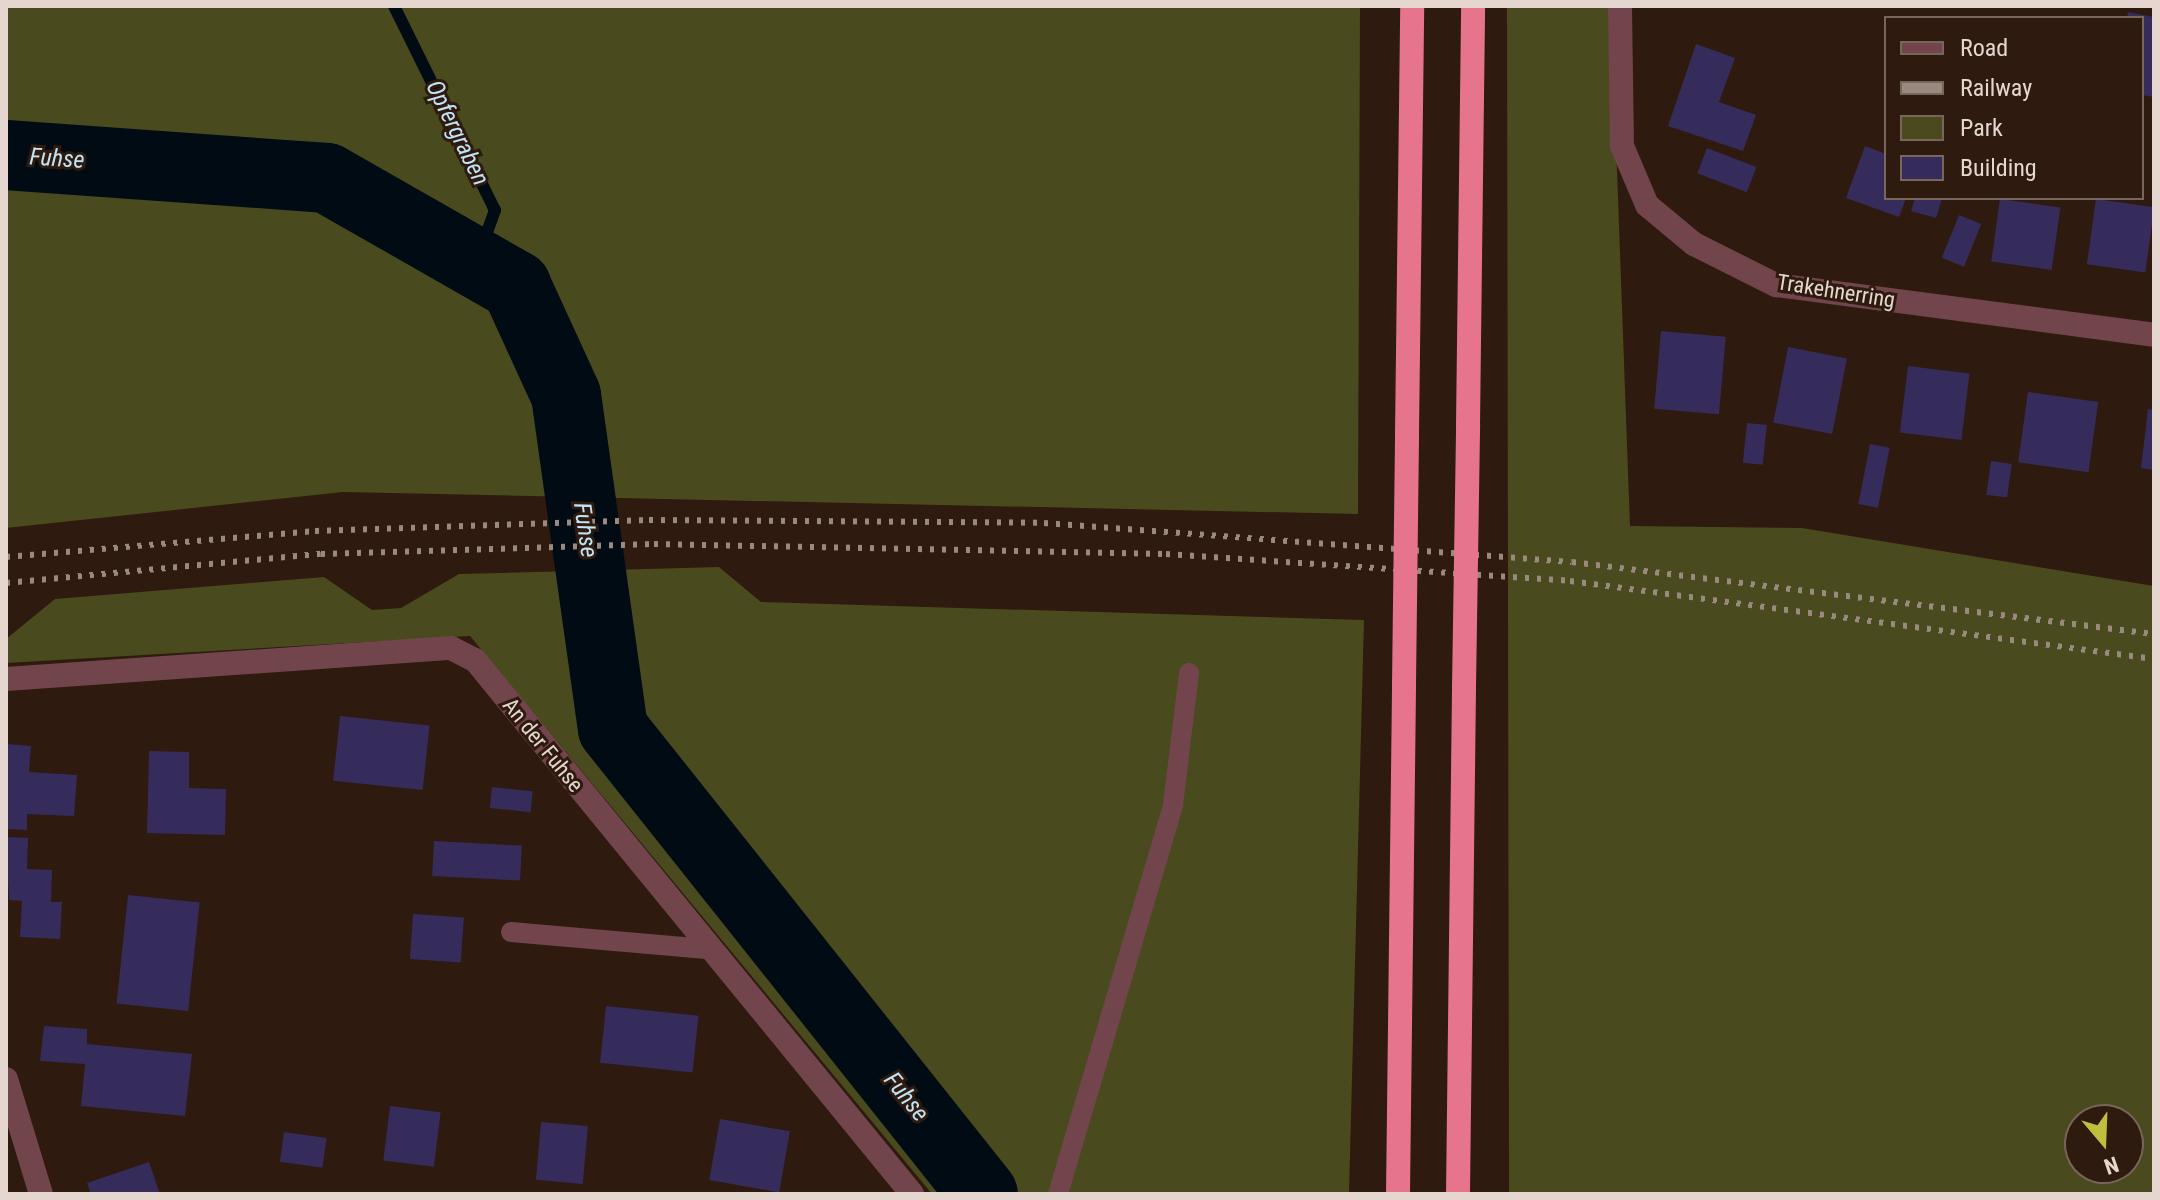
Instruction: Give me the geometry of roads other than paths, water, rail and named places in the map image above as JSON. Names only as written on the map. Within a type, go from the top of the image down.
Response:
[{"type":"highway","points":[[1398,1194],[1412,6]]},
{"type":"highway","points":[[1458,1194],[1473,6]]},
{"type":"street","name":"Trakehnerring","points":[[1620,6],[1622,146],[1647,205],[1694,244],[1776,285],[2154,335]]},
{"type":"street","name":"An der Fuhse","points":[[6,679],[451,648],[475,660],[706,949],[912,1194]]},
{"type":"street","points":[[6,1079],[41,1194]]},
{"type":"lane","points":[[1058,1194],[1173,805],[1189,673]]},
{"type":"lane","points":[[511,932],[706,949]]},
{"type":"waterway","name":"Opfergraben","points":[[394,6],[495,210],[476,263]]},
{"type":"waterway","name":"Fuhse","points":[[6,155],[327,178],[516,286],[566,395],[613,729],[983,1194]]},
{"type":"railway","points":[[6,557],[315,531],[649,520],[1044,523],[1572,562],[2154,634]]},
{"type":"railway","points":[[6,583],[321,554],[654,544],[1166,554],[1570,581],[2154,659]]}]
